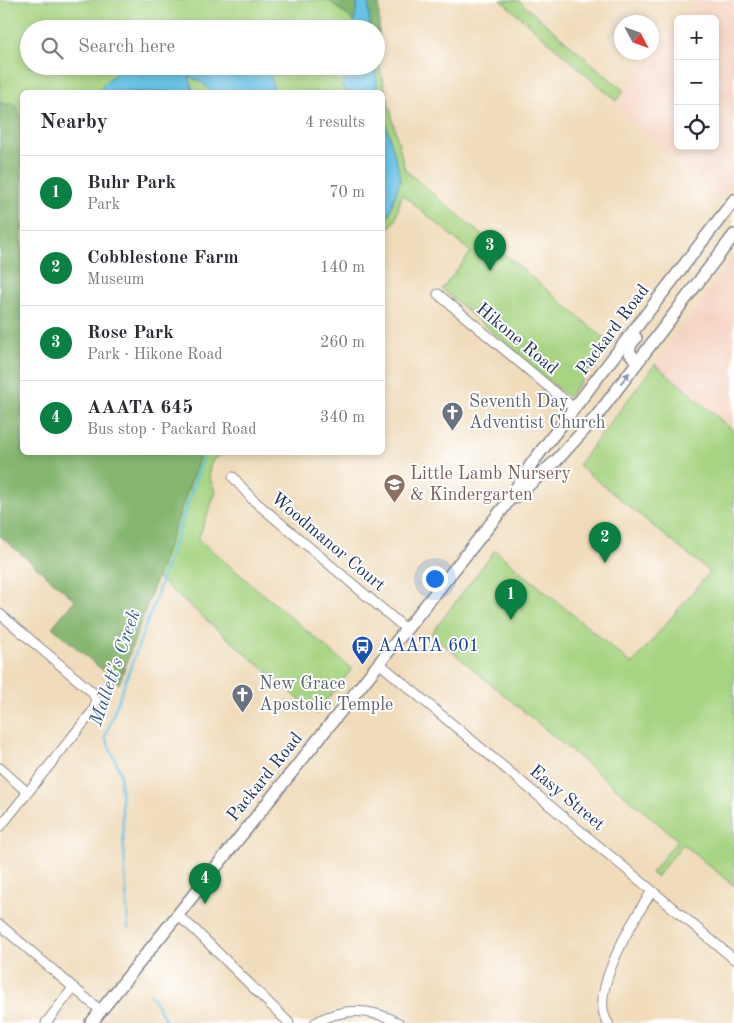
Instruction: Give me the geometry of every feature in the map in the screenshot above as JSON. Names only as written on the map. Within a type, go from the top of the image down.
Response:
[{"type":"main road","name":"Packard Road","points":[[91,1023],[505,506],[532,463],[734,200]]},
{"type":"main road","name":"Packard Road","points":[[505,506],[544,472],[596,417],[734,235]]},
{"type":"main road","points":[[641,358],[632,357],[630,347],[656,311],[666,290]]},
{"type":"main road","points":[[575,440],[569,443],[564,442],[561,439],[562,434],[598,389],[611,362]]},
{"type":"street","name":"Hikone Road","points":[[438,294],[575,409]]},
{"type":"street","name":"Woodmanor Court","points":[[233,477],[252,499],[406,629]]},
{"type":"street","points":[[0,614],[96,697],[93,711],[0,827]]},
{"type":"street","name":"Easy Street","points":[[379,662],[734,959]]},
{"type":"street","points":[[0,768],[28,792]]},
{"type":"street","points":[[608,1023],[602,1008],[605,985],[613,963],[634,919],[652,891]]},
{"type":"street","points":[[177,915],[194,929],[289,1023]]},
{"type":"street","points":[[0,925],[101,1011]]},
{"type":"street","points":[[46,1023],[73,988]]},
{"type":"street","points":[[315,1023],[335,1014],[355,1011],[379,1014],[399,1023]]},
{"type":"shaded area","points":[[698,0],[734,0],[734,179],[720,198],[612,106],[622,90],[647,60],[659,60],[659,46],[674,29],[674,150],[719,150],[719,15],[685,15]]},
{"type":"shaded area","points":[[734,256],[734,420],[729,426],[655,363]]},
{"type":"green space","points":[[0,0],[329,0],[352,20],[20,20],[20,75],[382,75],[405,170],[611,344],[568,397],[442,289],[471,252],[402,194],[395,221],[385,233],[385,90],[20,90],[20,455],[221,455],[213,461],[209,470],[210,479],[216,492],[198,539],[352,669],[316,714],[0,443]]},
{"type":"green space","points":[[329,0],[358,0],[355,20],[353,20]]},
{"type":"green space","points":[[368,0],[379,0],[379,20],[369,20]]},
{"type":"green space","points":[[501,0],[518,0],[624,91],[616,101]]},
{"type":"green space","points":[[0,102],[6,105],[11,103],[15,105],[20,115],[20,455],[200,455],[119,684],[52,627],[75,600],[0,536]]},
{"type":"green space","points":[[655,364],[734,431],[734,886],[683,844],[656,877],[651,873],[678,840],[431,634],[495,550],[632,664],[710,572],[578,465]]},
{"type":"water","points":[[358,0],[368,0],[369,20],[355,20]]},
{"type":"water","points":[[114,75],[271,75],[274,90],[210,90],[201,82],[189,76],[192,90],[103,90],[102,86]]},
{"type":"water","points":[[346,75],[376,75],[377,90],[346,90],[341,87]]},
{"type":"water","points":[[385,121],[401,178],[389,214],[385,219]]},
{"type":"waterway","name":"Mallett's Creek","points":[[128,928],[120,771],[105,737],[155,600],[204,455]]},
{"type":"waterway","name":"Mallett's Creek","points":[[150,993],[167,1023]]},
{"type":"place","name":"Rose Park","points":[[490,271]]},
{"type":"place","name":"Seventh Day Adventist Church","points":[[453,431]]},
{"type":"place","name":"Little Lamb Nursery & Kindergarten","points":[[394,503]]},
{"type":"place","name":"Cobblestone Farm","points":[[605,563]]},
{"type":"place","name":"Buhr Park","points":[[511,620]]},
{"type":"place","name":"AAATA 601","points":[[362,665]]},
{"type":"place","name":"New Grace Apostolic Temple","points":[[243,713]]},
{"type":"place","name":"AAATA 645","points":[[205,904]]}]
